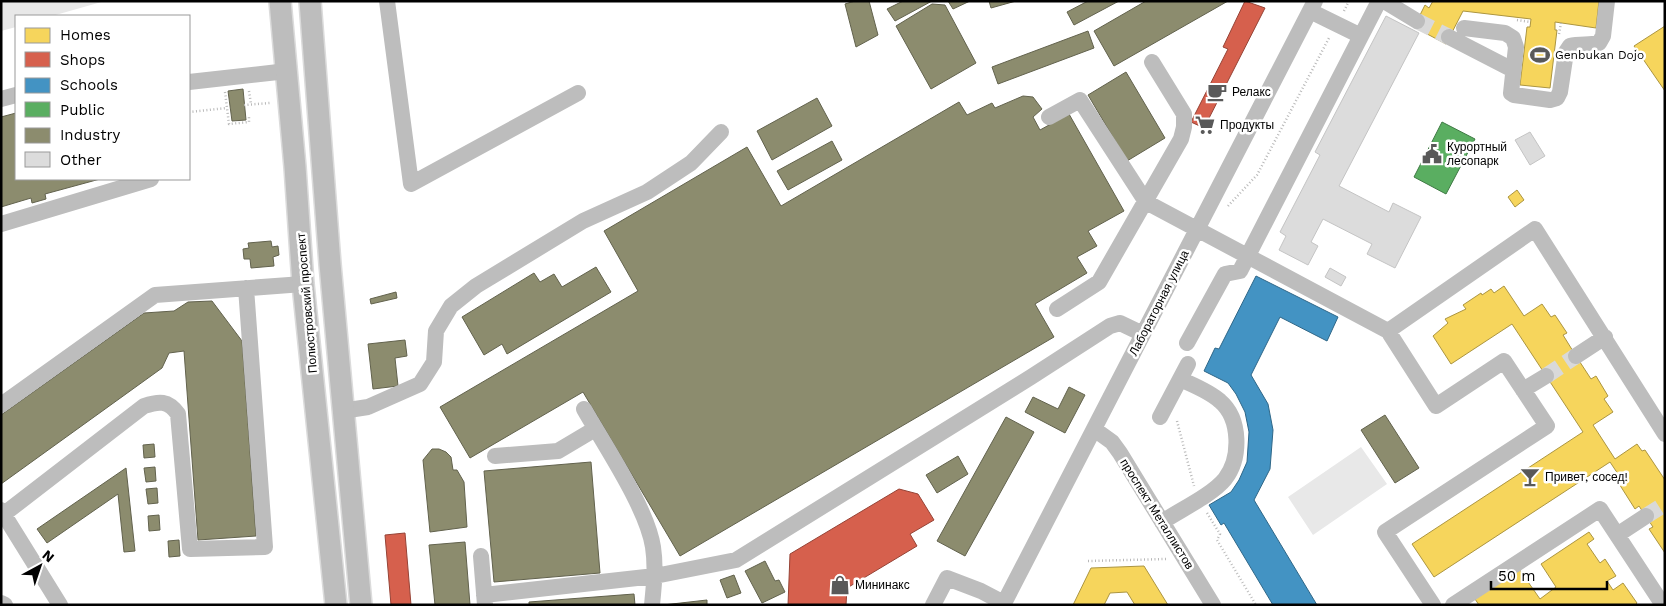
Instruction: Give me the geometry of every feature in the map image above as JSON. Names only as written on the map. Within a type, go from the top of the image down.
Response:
[{"type":"main road","name":"Полюстровский проспект","points":[[280,1],[295,167],[303,284],[336,605]]},
{"type":"main road","name":"Полюстровский проспект","points":[[310,1],[342,410],[360,605]]},
{"type":"main road","points":[[295,167],[322,164]]},
{"type":"street","points":[[387,1],[411,184],[578,93]]},
{"type":"street","points":[[1187,343],[1225,274],[1240,270],[1379,1]]},
{"type":"street","points":[[1384,1],[1404,7],[1417,21]]},
{"type":"street","points":[[1513,70],[1460,31],[1506,33],[1513,38],[1516,47],[1513,70],[1510,90],[1512,94],[1550,100],[1557,98],[1560,92],[1566,52],[1570,46],[1576,44],[1591,46],[1599,43],[1603,36],[1608,1]]},
{"type":"street","points":[[1312,6],[1337,24],[1360,36]]},
{"type":"street","name":"Лабораторная улица","points":[[1004,604],[1312,6]]},
{"type":"street","points":[[1057,309],[1099,282],[1182,138],[1184,114],[1152,62]]},
{"type":"street","points":[[190,82],[287,71]]},
{"type":"street","points":[[1,99],[15,95]]},
{"type":"street","points":[[1049,117],[1080,100],[1146,202],[1198,228],[1388,331],[1436,406],[1504,361],[1547,426],[1385,532],[1430,604]]},
{"type":"street","points":[[342,410],[368,407],[420,384],[434,362],[436,331],[451,306],[476,286],[583,220],[647,192],[691,163],[721,132]]},
{"type":"street","points":[[1,224],[148,180]]},
{"type":"street","points":[[1388,331],[1535,229],[1665,434]]},
{"type":"street","points":[[1,404],[155,295],[303,284]]},
{"type":"street","points":[[60,605],[3,512],[144,406],[157,402],[166,402],[173,406],[178,414],[190,549],[265,547],[246,288]]},
{"type":"street","points":[[481,556],[484,600],[655,576],[736,560],[1110,326],[1120,324],[1143,334]]},
{"type":"street","points":[[1576,356],[1605,338]]},
{"type":"street","points":[[1160,417],[1188,364]]},
{"type":"street","points":[[1523,390],[1546,376]]},
{"type":"street","points":[[1162,522],[1214,489],[1225,479],[1233,465],[1236,448],[1236,432],[1232,416],[1222,402],[1180,379]]},
{"type":"street","points":[[584,410],[642,513],[653,545],[655,576],[652,605]]},
{"type":"street","points":[[495,456],[558,451],[596,429]]},
{"type":"street","name":"проспект Металлистов","points":[[1094,429],[1112,442],[1213,605]]},
{"type":"street","points":[[1453,605],[1600,509],[1663,605]]},
{"type":"street","points":[[1617,535],[1646,516]]},
{"type":"street","points":[[933,605],[946,578],[981,590],[1004,604]]},
{"type":"path","points":[[1227,207],[1257,175],[1349,1]]},
{"type":"path","points":[[1520,21],[1530,22]]},
{"type":"path","points":[[225,88],[229,124],[248,122],[249,117]]},
{"type":"path","points":[[244,105],[271,103]]},
{"type":"path","points":[[190,112],[227,108]]},
{"type":"path","points":[[1088,560],[1166,559]]},
{"type":"shaded area","points":[[1,1],[105,1],[56,15],[15,15],[15,27],[1,31]]},
{"type":"shaded area","points":[[1361,447],[1387,484],[1313,535],[1288,497]]},
{"type":"building: Homes","points":[[1433,1],[1599,1],[1596,28],[1555,22],[1555,30],[1557,30],[1550,88],[1520,85],[1527,27],[1530,27],[1531,19],[1463,11],[1446,44],[1414,27],[1425,5],[1429,8]]},
{"type":"building: Homes","points":[[1665,26],[1665,91],[1634,46]]},
{"type":"building: Homes","points":[[1517,190],[1524,200],[1515,207],[1508,197]]},
{"type":"building: Homes","points":[[1504,286],[1524,316],[1542,304],[1551,317],[1555,315],[1567,333],[1563,335],[1591,379],[1596,376],[1608,396],[1604,399],[1613,412],[1593,425],[1615,459],[1637,444],[1642,451],[1645,450],[1665,480],[1665,553],[1649,529],[1653,527],[1639,506],[1635,509],[1616,479],[1620,477],[1610,462],[1434,577],[1412,544],[1583,432],[1512,324],[1451,364],[1433,336],[1448,323],[1445,319],[1466,309],[1463,305],[1481,293],[1482,295],[1491,289],[1494,293]]},
{"type":"building: Homes","points":[[1589,532],[1594,539],[1587,544],[1600,563],[1605,559],[1616,576],[1607,581],[1613,590],[1623,583],[1637,603],[1635,605],[1479,605],[1475,599],[1519,569],[1540,599],[1556,587],[1541,564]]},
{"type":"building: Homes","points":[[1144,566],[1168,605],[1135,605],[1127,592],[1110,593],[1104,605],[1073,605],[1091,568]]},
{"type":"building: Shops","points":[[1245,1],[1265,8],[1204,128],[1191,122],[1228,49],[1223,47]]},
{"type":"building: Shops","points":[[899,489],[918,494],[934,520],[910,534],[917,546],[847,588],[846,605],[788,605],[790,554]]},
{"type":"building: Shops","points":[[405,533],[411,605],[391,605],[385,535]]},
{"type":"building: Schools","points":[[1256,276],[1338,317],[1327,341],[1280,317],[1251,375],[1268,404],[1273,430],[1270,469],[1254,500],[1317,605],[1273,605],[1224,523],[1221,525],[1209,505],[1231,492],[1239,480],[1247,462],[1249,432],[1245,412],[1228,383],[1204,371],[1215,348],[1219,349]]},
{"type":"building: Public","points":[[1442,122],[1475,139],[1446,194],[1414,177]]},
{"type":"building: Industry","points":[[855,1],[869,1],[878,35],[856,47],[845,4]]},
{"type":"building: Industry","points":[[903,1],[932,1],[895,21],[887,9]]},
{"type":"building: Industry","points":[[948,1],[970,1],[953,9]]},
{"type":"building: Industry","points":[[989,1],[1016,1],[991,8]]},
{"type":"building: Industry","points":[[1088,1],[1119,1],[1074,25],[1067,12]]},
{"type":"building: Industry","points":[[1146,1],[1228,1],[1114,66],[1094,31]]},
{"type":"building: Industry","points":[[932,4],[945,5],[976,63],[931,89],[896,26]]},
{"type":"building: Industry","points":[[1088,31],[1094,48],[998,84],[992,67]]},
{"type":"building: Industry","points":[[1126,72],[1165,138],[1127,161],[1088,95]]},
{"type":"building: Industry","points":[[243,89],[246,120],[232,121],[228,91]]},
{"type":"building: Industry","points":[[1023,96],[1033,97],[1042,109],[1033,117],[1040,130],[1069,114],[1124,211],[1088,231],[1097,246],[1077,257],[1087,273],[1035,304],[1054,337],[680,556],[583,392],[470,458],[440,407],[638,291],[604,231],[747,147],[781,206],[959,102],[967,115],[992,103],[995,108]]},
{"type":"building: Industry","points":[[817,98],[832,126],[772,160],[757,131]]},
{"type":"building: Industry","points":[[15,113],[15,180],[96,180],[45,194],[46,199],[32,203],[31,198],[1,207],[1,117]]},
{"type":"building: Industry","points":[[832,141],[842,160],[788,190],[777,171]]},
{"type":"building: Industry","points":[[271,241],[272,247],[278,246],[279,255],[273,257],[274,266],[251,268],[250,259],[244,259],[243,249],[249,248],[248,243]]},
{"type":"building: Industry","points":[[596,267],[611,292],[507,354],[502,344],[484,355],[462,317],[534,273],[540,282],[554,274],[562,287]]},
{"type":"building: Industry","points":[[396,292],[397,298],[371,304],[370,299]]},
{"type":"building: Industry","points":[[212,301],[242,341],[256,536],[198,540],[184,351],[169,353],[162,368],[1,484],[1,415],[144,313],[174,311],[188,302]]},
{"type":"building: Industry","points":[[405,340],[407,356],[395,358],[398,386],[373,389],[368,344]]},
{"type":"building: Industry","points":[[1069,387],[1085,395],[1065,433],[1025,412],[1033,397],[1058,409]]},
{"type":"building: Industry","points":[[1385,415],[1419,468],[1395,483],[1361,430]]},
{"type":"building: Industry","points":[[1006,417],[1034,432],[965,556],[937,541]]},
{"type":"building: Industry","points":[[154,444],[155,457],[144,458],[143,445]]},
{"type":"building: Industry","points":[[432,449],[439,449],[451,457],[453,470],[457,470],[464,482],[467,527],[430,532],[423,460]]},
{"type":"building: Industry","points":[[958,456],[968,474],[937,493],[926,475]]},
{"type":"building: Industry","points":[[591,462],[600,573],[494,582],[484,471]]},
{"type":"building: Industry","points":[[155,467],[156,481],[146,482],[144,468]]},
{"type":"building: Industry","points":[[126,468],[135,551],[124,552],[118,494],[47,543],[37,529]]},
{"type":"building: Industry","points":[[157,488],[158,503],[148,504],[146,489]]},
{"type":"building: Industry","points":[[159,515],[160,530],[149,531],[148,516]]},
{"type":"building: Industry","points":[[179,540],[180,556],[169,557],[168,541]]},
{"type":"building: Industry","points":[[465,542],[470,605],[435,605],[429,545]]},
{"type":"building: Industry","points":[[765,561],[775,581],[779,580],[785,592],[762,603],[745,571]]},
{"type":"building: Industry","points":[[734,575],[741,593],[727,598],[720,580]]},
{"type":"building: Industry","points":[[634,594],[635,605],[529,605],[529,602]]},
{"type":"building: Industry","points":[[707,600],[707,605],[663,605]]},
{"type":"building: Other","points":[[1386,16],[1419,33],[1339,186],[1389,212],[1393,203],[1421,217],[1395,268],[1367,254],[1372,244],[1323,219],[1311,242],[1318,246],[1308,265],[1279,250],[1286,236],[1280,232],[1320,155],[1315,152]]},
{"type":"building: Other","points":[[1530,132],[1545,156],[1530,165],[1515,140]]},
{"type":"building: Other","points":[[1330,268],[1346,277],[1341,286],[1325,277]]},
{"type":"tunnel","points":[[1417,21],[1449,37]]},
{"type":"tunnel","points":[[1546,376],[1576,356]]},
{"type":"tunnel","points":[[1646,516],[1665,504]]},
{"type":"place","name":"Genbukan Dojo","points":[[1540,55]]},
{"type":"place","name":"Релакс","points":[[1217,92]]},
{"type":"place","name":"Продукты","points":[[1205,125]]},
{"type":"place","name":"Курортный лесопарк","points":[[1432,154]]},
{"type":"place","name":"Привет, сосед!","points":[[1530,477]]},
{"type":"place","name":"Мининакс","points":[[840,585]]}]
